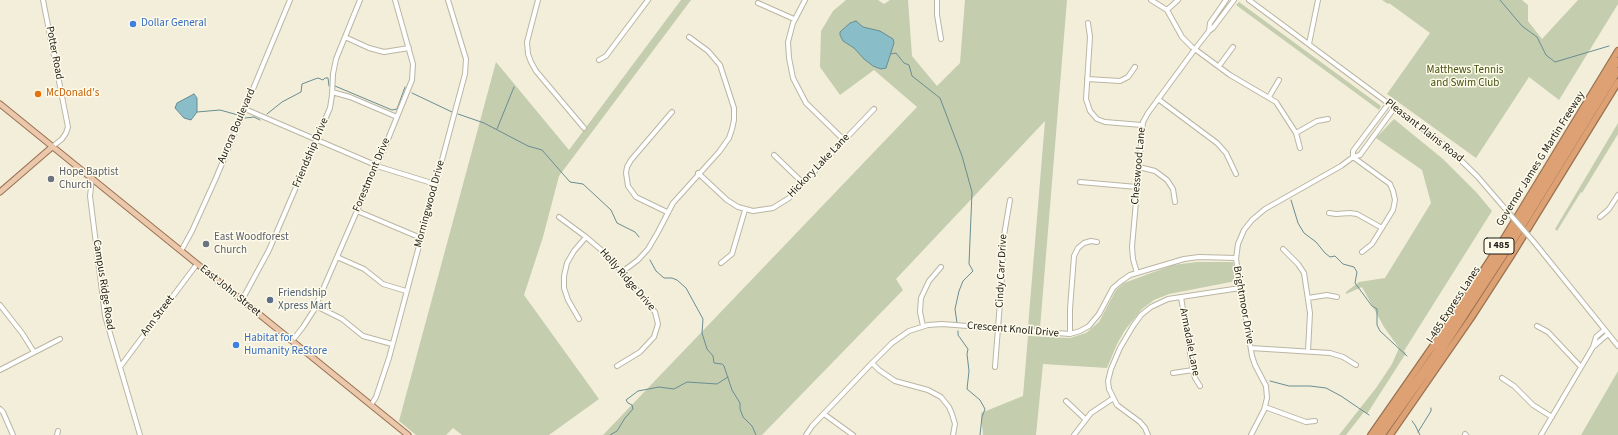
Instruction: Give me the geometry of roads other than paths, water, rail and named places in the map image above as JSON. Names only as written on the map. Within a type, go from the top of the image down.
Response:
[{"type":"highway","name":"Governor James G Martin Freeway","points":[[1371,435],[1503,240],[1618,51]]},
{"type":"highway","name":"I-485 Express Lanes","points":[[1377,435],[1433,356],[1534,199],[1618,61]]},
{"type":"highway","name":"I-485 Express Lanes","points":[[1382,435],[1437,358],[1508,250],[1615,82],[1618,71]]},
{"type":"highway","name":"I 485","points":[[1390,435],[1471,318],[1595,120],[1615,82]]},
{"type":"highway","points":[[1503,240],[1534,199]]},
{"type":"main road","name":"East John Street","points":[[0,104],[408,435]]},
{"type":"main road","points":[[0,192],[52,147]]},
{"type":"street","name":"Potter Road","points":[[43,0],[68,127],[62,139],[52,147]]},
{"type":"street","name":"Aurora Boulevard","points":[[181,252],[192,232],[290,0]]},
{"type":"street","name":"Friendship Drive","points":[[242,300],[269,250],[330,108],[336,59],[360,0]]},
{"type":"street","name":"Forestmont Drive","points":[[292,341],[316,306],[377,165],[413,75],[413,64],[395,0]]},
{"type":"street","name":"Morningwood Drive","points":[[371,406],[382,381],[466,69],[464,53],[448,0]]},
{"type":"street","points":[[538,0],[527,42],[530,58],[536,71],[584,128]]},
{"type":"street","points":[[599,60],[606,56],[648,0]]},
{"type":"street","points":[[805,0],[794,19],[790,34],[788,50],[794,82],[806,103],[844,140]]},
{"type":"street","points":[[937,0],[937,15],[941,39]]},
{"type":"street","points":[[1151,0],[1167,10],[1182,37],[1195,49],[1238,80],[1279,104],[1296,133],[1300,148]]},
{"type":"street","points":[[1167,10],[1178,0]]},
{"type":"street","name":"Chesswood Lane","points":[[1208,31],[1210,22],[1226,0]]},
{"type":"street","name":"Chesswood Lane","points":[[1137,273],[1133,259],[1132,247],[1142,126],[1145,117],[1208,31],[1213,28],[1234,0]]},
{"type":"street","name":"Pleasant Plains Road","points":[[1248,0],[1395,107],[1461,159],[1478,176],[1534,242],[1618,346]]},
{"type":"street","points":[[1309,44],[1318,0]]},
{"type":"street","points":[[758,3],[794,19]]},
{"type":"street","points":[[1088,23],[1090,37],[1086,101],[1090,111],[1097,119],[1108,122],[1142,126]]},
{"type":"street","points":[[622,272],[638,260],[648,249],[672,202],[719,152],[729,138],[733,124],[734,114],[732,100],[720,65],[708,51],[689,36]]},
{"type":"street","points":[[345,37],[369,48],[384,52],[409,48]]},
{"type":"street","points":[[1219,66],[1233,47]]},
{"type":"street","points":[[1087,79],[1120,81],[1128,77],[1135,67]]},
{"type":"street","points":[[1269,97],[1279,80]]},
{"type":"street","points":[[332,92],[350,97],[397,117]]},
{"type":"street","points":[[1158,99],[1217,143],[1230,159],[1236,174]]},
{"type":"street","name":"Brightmoor Drive","points":[[1353,157],[1354,152],[1389,103]]},
{"type":"street","name":"Brightmoor Drive","points":[[1251,435],[1266,407],[1267,398],[1266,386],[1255,365],[1240,288],[1236,258],[1242,234],[1255,216],[1353,157],[1360,155],[1395,107]]},
{"type":"street","points":[[245,108],[316,140],[377,165],[435,184]]},
{"type":"street","name":"Hickory Lake Lane","points":[[698,173],[726,200],[745,210],[758,212],[773,208],[785,201],[874,109]]},
{"type":"street","points":[[667,212],[636,197],[628,186],[626,173],[627,167],[631,160],[672,112]]},
{"type":"street","points":[[1296,133],[1319,120],[1328,119]]},
{"type":"street","points":[[774,155],[803,183]]},
{"type":"street","points":[[1353,157],[1370,171],[1386,180],[1393,191],[1395,200],[1394,207],[1372,244],[1362,252]]},
{"type":"street","points":[[1139,167],[1155,171],[1167,180],[1173,189],[1175,202]]},
{"type":"street","name":"Campus Ridge Road","points":[[92,179],[90,196],[108,327],[140,435]]},
{"type":"street","points":[[1080,182],[1137,187]]},
{"type":"street","points":[[1600,217],[1609,209],[1618,194]]},
{"type":"street","name":"Cindy Carr Drive","points":[[995,367],[1003,241],[1010,200]]},
{"type":"street","points":[[721,263],[732,254],[745,210]]},
{"type":"street","points":[[357,211],[421,238]]},
{"type":"street","points":[[1328,213],[1357,214],[1382,228]]},
{"type":"street","name":"Holly Ridge Drive","points":[[559,217],[586,237],[622,272],[655,312],[658,324],[654,337],[640,352],[617,366]]},
{"type":"street","points":[[578,318],[568,300],[564,288],[564,276],[567,263],[574,251],[586,237]]},
{"type":"street","points":[[1070,334],[1070,309],[1074,256],[1078,248],[1084,243],[1091,241],[1097,242]]},
{"type":"street","points":[[1283,249],[1302,270],[1308,298],[1310,320],[1308,351]]},
{"type":"street","points":[[337,257],[360,267],[383,284],[406,292]]},
{"type":"street","name":"Crescent Knoll Drive","points":[[806,435],[812,426],[872,363],[899,337],[909,331],[923,326],[942,324],[1070,334],[1089,326],[1099,314],[1113,288],[1123,279],[1137,273],[1184,259],[1199,257],[1236,258]]},
{"type":"street","name":"Ann Street","points":[[120,367],[197,264]]},
{"type":"street","points":[[923,326],[920,312],[921,298],[929,281],[942,267]]},
{"type":"street","points":[[1148,435],[1142,425],[1122,410],[1112,399],[1109,389],[1109,376],[1120,348],[1133,326],[1141,315],[1155,305],[1168,299],[1240,288]]},
{"type":"street","points":[[1308,298],[1327,295],[1337,297]]},
{"type":"street","name":"Armadale Lane","points":[[1181,297],[1193,370],[1195,378],[1200,386]]},
{"type":"street","points":[[0,305],[22,333],[34,352]]},
{"type":"street","points":[[316,306],[342,319],[363,336],[392,344]]},
{"type":"street","points":[[1537,326],[1548,332],[1581,367]]},
{"type":"street","points":[[1541,435],[1593,347],[1596,337],[1604,330]]},
{"type":"street","points":[[1593,347],[1608,334]]},
{"type":"street","points":[[0,370],[60,340]]},
{"type":"street","points":[[1251,348],[1336,354],[1356,365]]},
{"type":"street","points":[[872,363],[895,381],[928,390],[941,397],[949,407],[952,414],[954,424],[953,435]]},
{"type":"street","points":[[1173,373],[1193,370]]},
{"type":"street","points":[[1502,378],[1514,386],[1533,405],[1552,417]]},
{"type":"street","points":[[1074,435],[1085,420],[1100,406],[1112,399]]},
{"type":"street","points":[[1066,401],[1085,420]]},
{"type":"street","points":[[1266,407],[1306,422],[1315,421]]},
{"type":"street","points":[[0,409],[3,412],[13,435]]},
{"type":"street","points":[[824,414],[853,435]]},
{"type":"water","points":[[856,21],[863,27],[880,31],[893,39],[894,43],[886,68],[881,69],[873,66],[854,48],[843,41],[840,32],[850,23]]},
{"type":"water","points":[[194,94],[197,98],[197,112],[191,120],[184,118],[175,108],[177,103]]},
{"type":"waterway","points":[[1500,0],[1522,26],[1537,37],[1546,55],[1555,62],[1609,46]]},
{"type":"waterway","points":[[891,54],[896,53],[904,63],[909,65],[912,76],[940,98],[962,156],[972,192],[969,264],[973,271],[963,281],[959,291],[955,309],[957,323]]},
{"type":"waterway","points":[[267,114],[282,102],[301,92],[302,84],[318,78],[323,80],[328,78],[329,86]]},
{"type":"waterway","points":[[335,86],[392,110],[397,109],[405,87]]},
{"type":"waterway","points":[[497,129],[514,87]]},
{"type":"waterway","points":[[412,93],[452,112]]},
{"type":"waterway","points":[[197,112],[220,110],[238,115]]},
{"type":"waterway","points":[[458,114],[484,123],[528,146],[542,150],[570,182],[583,184],[611,210],[617,223],[635,232],[639,237]]},
{"type":"waterway","points":[[245,118],[254,117],[260,120]]},
{"type":"waterway","points":[[1291,200],[1298,223],[1304,233],[1316,242],[1330,257],[1335,256],[1343,264],[1354,267],[1357,272],[1355,283],[1372,306],[1377,309],[1377,325],[1380,331],[1407,356]]},
{"type":"waterway","points":[[650,260],[656,271],[664,278],[672,278],[677,280],[686,288],[703,319],[702,333],[707,349],[713,356],[714,363],[722,364],[724,366],[732,390],[740,403],[740,409],[743,417],[752,426],[756,435]]},
{"type":"waterway","points":[[958,331],[958,335],[968,349],[967,354],[969,371],[967,389],[980,400],[985,409],[982,417],[980,435]]},
{"type":"waterway","points":[[610,435],[617,431],[633,409],[632,405],[626,400],[638,391],[659,387],[674,389],[687,382],[717,384],[728,377]]},
{"type":"waterway","points":[[1270,381],[1289,386],[1326,388],[1341,396],[1369,415]]},
{"type":"waterway","points":[[1418,432],[1431,411],[1431,408]]},
{"type":"waterway","points":[[1412,421],[1420,435]]},
{"type":"place","name":"Dollar General","points":[[133,24]]},
{"type":"place","name":"McDonald's","points":[[38,94]]},
{"type":"place","name":"Hope Baptist Church","points":[[51,179]]},
{"type":"place","name":"East Woodforest Church","points":[[206,244]]},
{"type":"place","name":"Friendship Xpress Mart","points":[[270,300]]},
{"type":"place","name":"Habitat for Humanity ReStore","points":[[236,345]]},
{"type":"park label","name":"Matthews Tennis and Swim Club","points":[[1465,77]]}]
